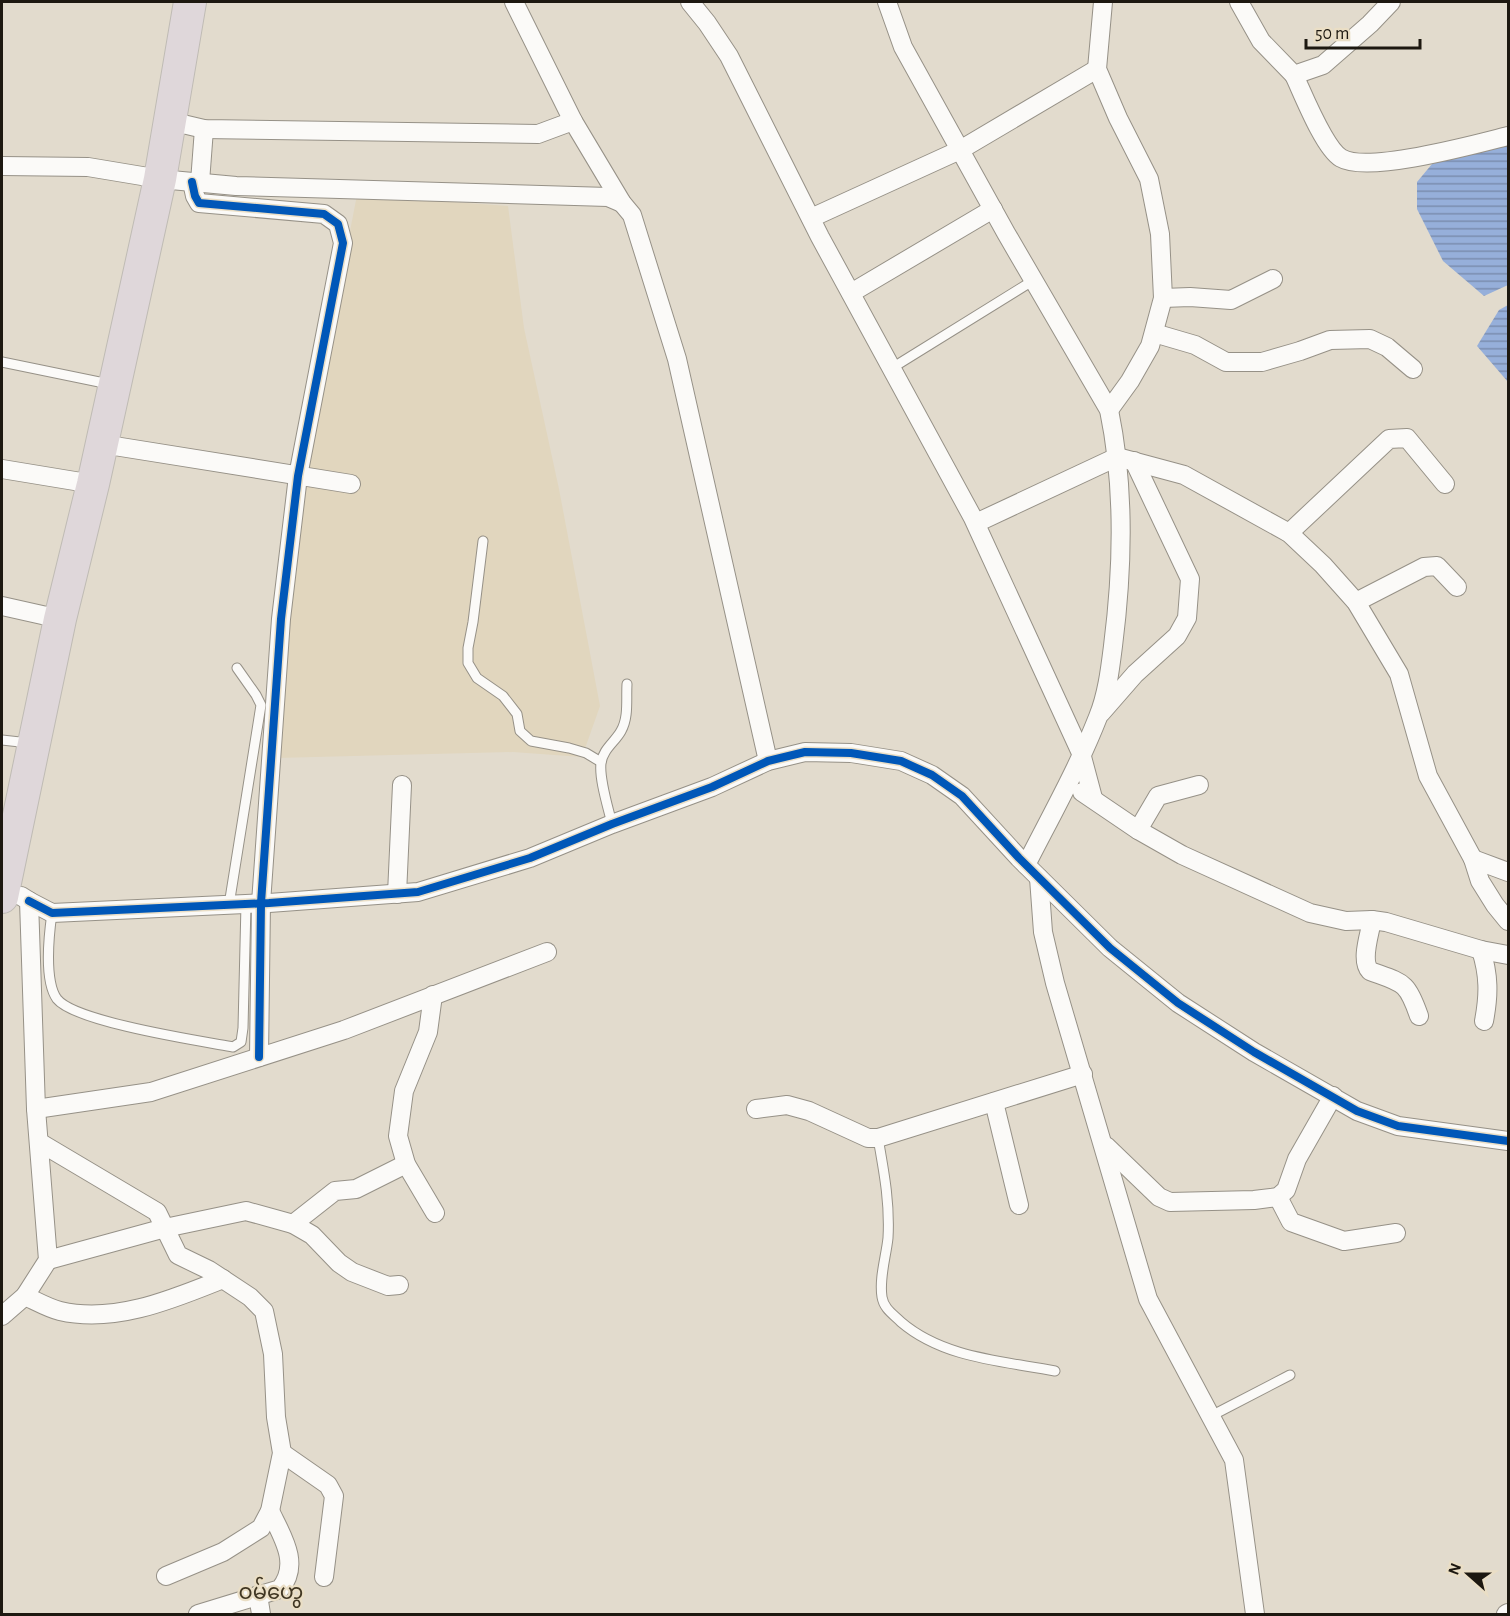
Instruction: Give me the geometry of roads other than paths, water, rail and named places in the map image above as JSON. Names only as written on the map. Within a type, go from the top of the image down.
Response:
[{"type":"highway","points":[[12,895],[8,838],[35,743],[60,619],[93,484],[160,179],[190,2]]},
{"type":"street","points":[[514,2],[573,121],[622,203],[632,215],[677,359],[768,761]]},
{"type":"street","points":[[690,2],[729,56],[810,218],[976,523],[1081,753],[1093,798]]},
{"type":"street","points":[[887,2],[903,47],[1109,410],[1126,459],[1190,579],[1187,618],[1177,636],[1135,674],[1099,716]]},
{"type":"street","points":[[1103,2],[1097,69],[1118,118],[1149,179],[1160,234],[1163,298],[1150,346],[1130,381],[1109,410]]},
{"type":"street","points":[[1239,2],[1262,41],[1294,75],[1328,144],[1342,159],[1365,163],[1414,159],[1509,136]]},
{"type":"street","points":[[1294,75],[1323,65],[1370,24],[1391,2]]},
{"type":"street","points":[[810,218],[960,150],[1097,69]]},
{"type":"street","points":[[170,121],[204,129],[538,134],[573,121]]},
{"type":"street","points":[[204,129],[195,196],[199,204],[324,214],[338,224],[344,243],[298,476],[245,904],[259,1057]]},
{"type":"street","points":[[2,166],[88,167],[160,179],[236,186],[608,197],[622,203]]},
{"type":"street","points":[[233,207],[236,186]]},
{"type":"street","points":[[851,293],[993,209]]},
{"type":"street","points":[[1163,298],[1231,300],[1273,279]]},
{"type":"street","points":[[1154,333],[1195,345],[1226,362],[1262,362],[1330,340],[1370,339],[1387,347],[1413,369]]},
{"type":"street","points":[[1289,533],[1389,439],[1407,438],[1445,484]]},
{"type":"street","points":[[102,444],[351,484]]},
{"type":"street","points":[[976,523],[1126,459],[1184,475],[1289,533],[1323,565],[1356,602],[1399,674],[1428,776],[1473,860],[1480,881],[1495,905],[1509,921]]},
{"type":"street","points":[[1126,459],[1121,489],[1118,608],[1108,678],[1099,716],[1067,784],[1033,871],[1043,932],[1055,983],[1148,1299],[1234,1460],[1255,1614]]},
{"type":"street","points":[[2,469],[93,484]]},
{"type":"street","points":[[1356,602],[1424,567],[1437,566],[1457,587]]},
{"type":"street","points":[[2,606],[60,619]]},
{"type":"street","points":[[12,895],[52,913],[245,904],[418,892],[530,858],[612,824],[712,787],[768,761],[806,752],[852,753],[902,761],[932,775],[962,796],[1110,948],[1178,1003],[1254,1052],[1357,1111],[1398,1126],[1509,1141]]},
{"type":"street","points":[[1067,784],[1093,798],[1138,830],[1182,855],[1310,913],[1347,921],[1386,922],[1509,956]]},
{"type":"street","points":[[397,894],[402,785]]},
{"type":"street","points":[[1138,830],[1158,796],[1199,785]]},
{"type":"street","points":[[1473,860],[1509,872]]},
{"type":"street","points":[[2,1316],[25,1296],[48,1260],[36,1109],[12,895]]},
{"type":"street","points":[[1372,920],[1366,968],[1398,981],[1411,993],[1419,1016]]},
{"type":"street","points":[[1481,950],[1487,968],[1489,986],[1484,1021]]},
{"type":"street","points":[[36,1109],[151,1092],[344,1030],[547,952]]},
{"type":"street","points":[[433,995],[428,1032],[404,1091],[398,1137],[406,1164],[435,1213]]},
{"type":"street","points":[[756,1109],[787,1105],[809,1111],[868,1138],[878,1138],[1083,1074]]},
{"type":"street","points":[[1103,1143],[1159,1197],[1170,1202],[1254,1200],[1278,1197],[1286,1190],[1297,1159],[1333,1096]]},
{"type":"street","points":[[994,1102],[1019,1205]]},
{"type":"street","points":[[39,1142],[157,1212],[178,1255],[223,1279],[250,1297],[264,1311],[273,1354],[276,1417],[282,1453],[270,1511],[261,1528],[223,1552],[166,1576]]},
{"type":"street","points":[[293,1224],[335,1191],[356,1189],[406,1164]]},
{"type":"street","points":[[1278,1197],[1291,1222],[1344,1241],[1396,1233]]},
{"type":"street","points":[[48,1260],[165,1228],[246,1211],[293,1224],[312,1234],[339,1263],[352,1272],[388,1286],[399,1285]]},
{"type":"street","points":[[25,1296],[57,1311],[82,1315],[107,1315],[162,1302],[223,1279]]},
{"type":"street","points":[[282,1453],[328,1485],[334,1496],[324,1577]]},
{"type":"street","points":[[198,1614],[280,1589],[286,1582],[291,1555],[270,1511]]},
{"type":"street","points":[[258,1595],[261,1614]]},
{"type":"lane","points":[[892,368],[1034,280]]},
{"type":"lane","points":[[2,362],[115,385]]},
{"type":"lane","points":[[483,542],[468,648],[468,663],[477,678],[503,696],[517,714],[520,731],[531,741],[577,750],[601,762]]},
{"type":"lane","points":[[52,913],[48,947],[52,984],[57,998],[72,1010],[138,1029],[233,1047],[241,1042],[245,904],[261,705],[237,668]]},
{"type":"lane","points":[[612,824],[601,762],[608,746],[620,732],[626,720],[627,684]]},
{"type":"lane","points":[[2,740],[35,743]]},
{"type":"lane","points":[[878,1138],[888,1188],[888,1222],[882,1290],[887,1310],[915,1334],[960,1353],[1055,1371]]},
{"type":"lane","points":[[1211,1416],[1290,1375]]},
{"type":"water","points":[[1508,142],[1508,285],[1484,296],[1443,261],[1417,209],[1417,182],[1432,164]]},
{"type":"water","points":[[1508,305],[1508,382],[1477,346],[1499,310]]},
{"type":"district","name":"ဝမ်ဟွေ","points":[[271,1592]]}]
